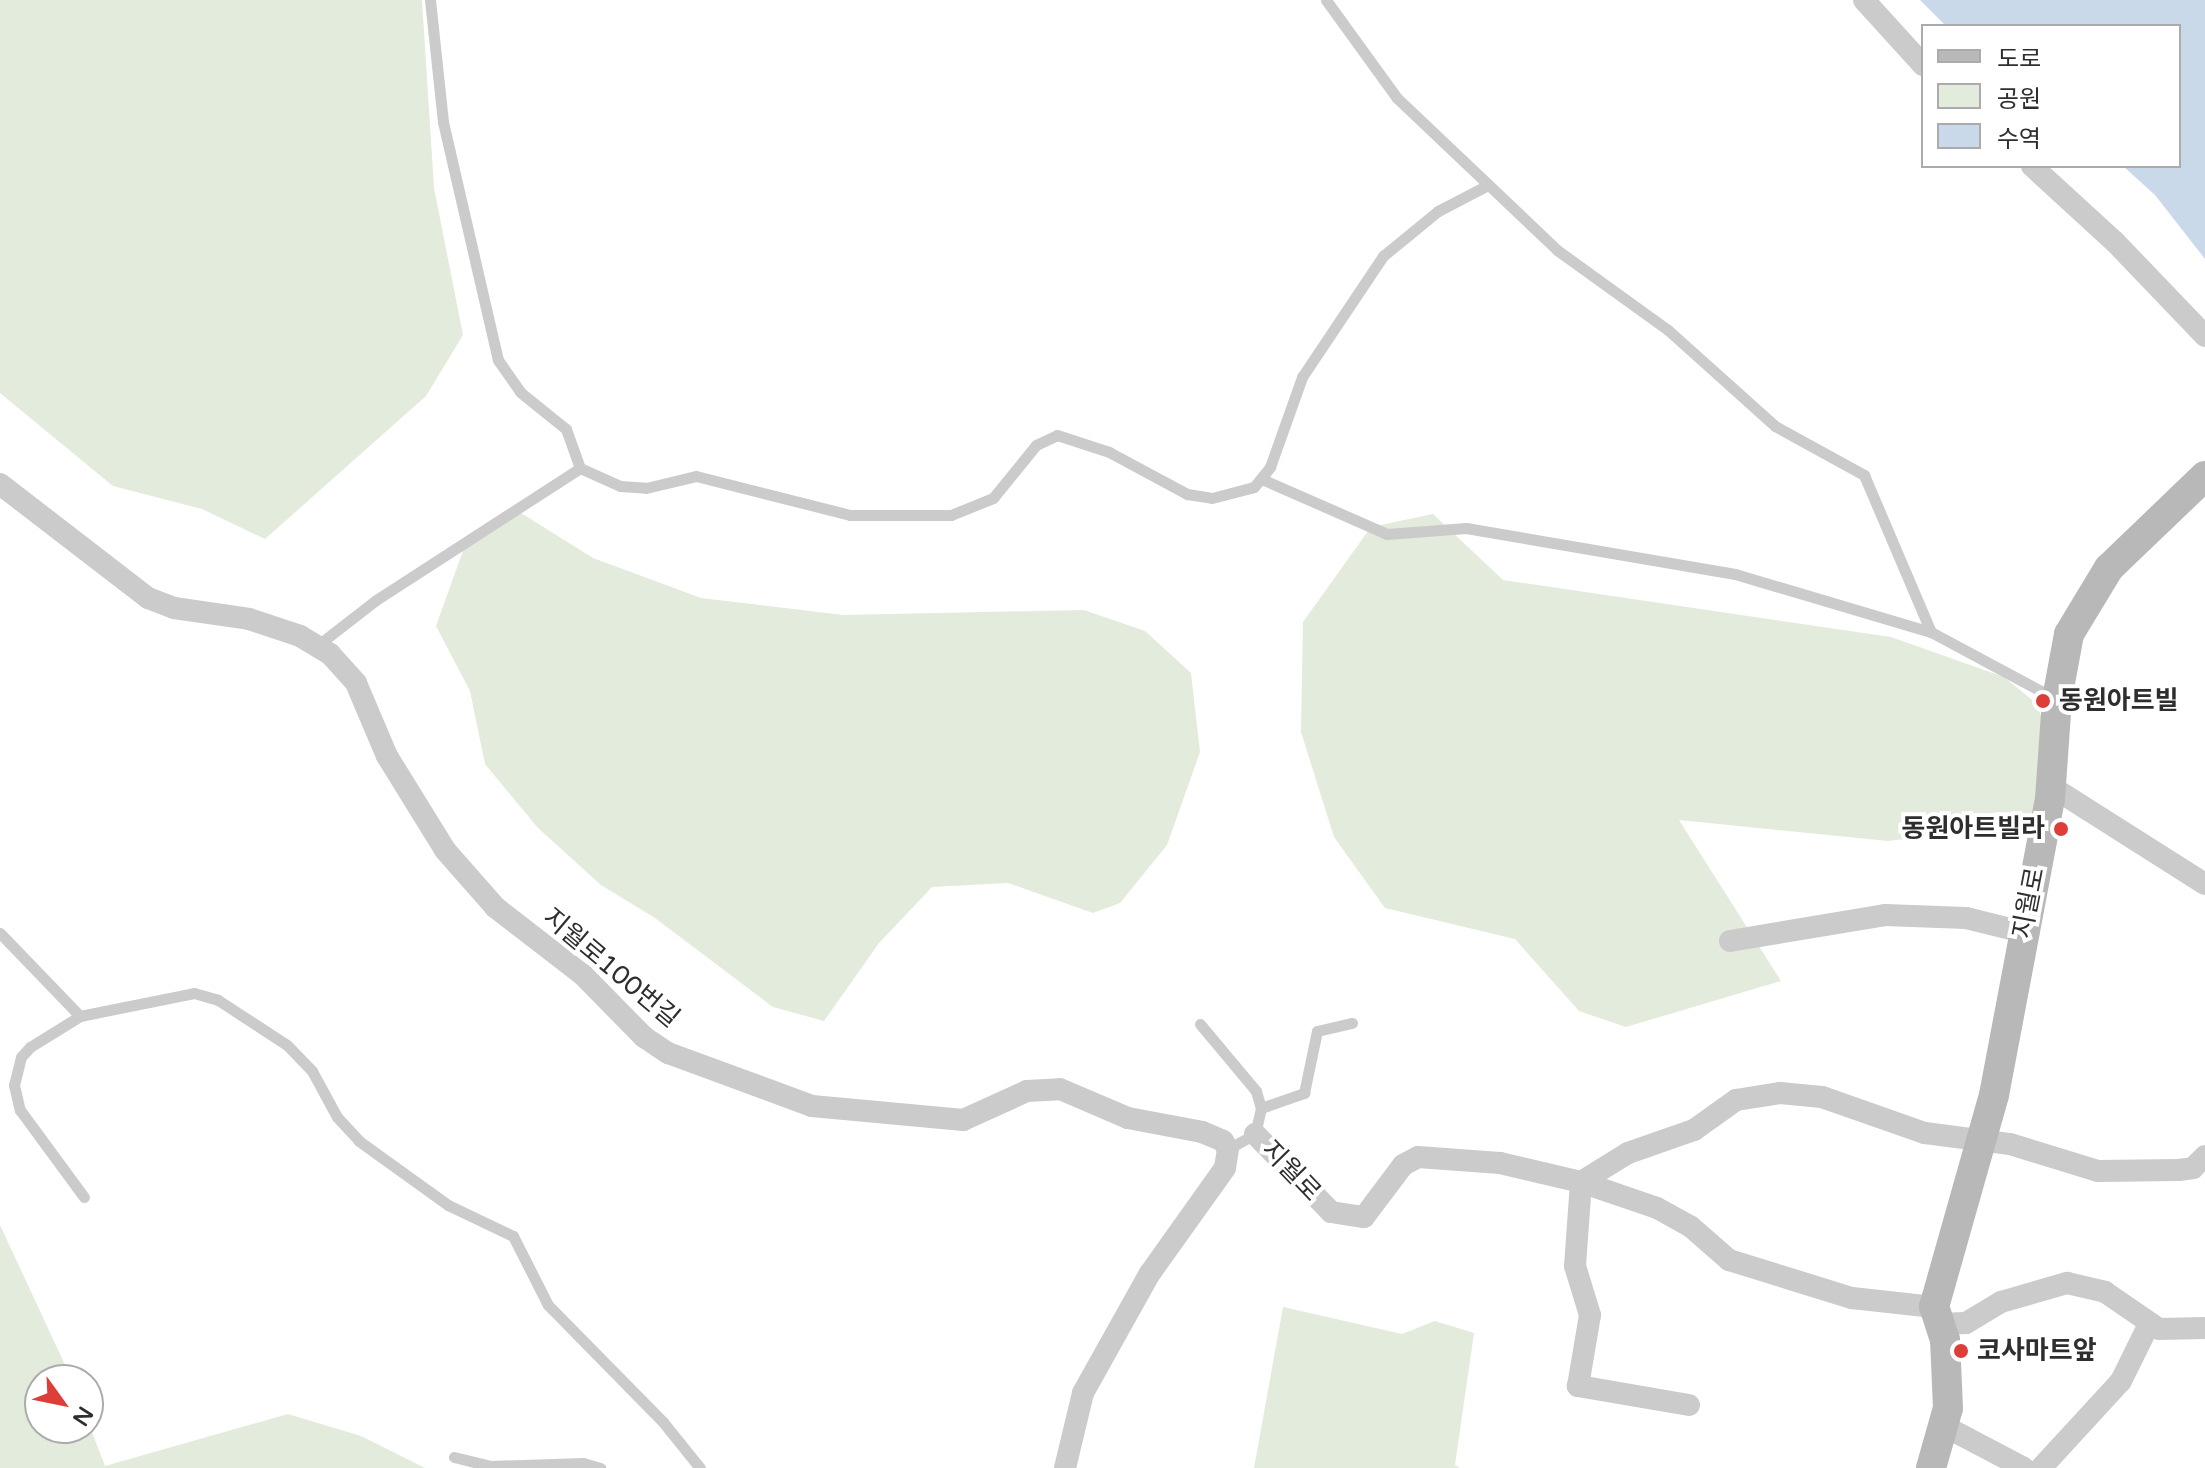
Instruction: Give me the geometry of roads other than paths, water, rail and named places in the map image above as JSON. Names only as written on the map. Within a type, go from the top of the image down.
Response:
[{"type":"street","points":[[1864,0],[1921,63]]},
{"type":"street","points":[[2034,168],[2115,242],[2205,336]]},
{"type":"street","name":"지월로","points":[[1931,1468],[1946,1427],[1945,1340],[1936,1315],[1981,1142],[2052,787],[2057,699],[2069,634],[2091,590],[2128,547],[2205,476]]},
{"type":"street","name":"지월로100번길","points":[[0,484],[148,598],[174,608],[249,619],[318,645],[351,674],[387,756],[445,850],[495,907],[575,969],[644,1037],[668,1053],[791,1102],[919,1113],[950,1120],[975,1118],[1027,1091],[1060,1089],[1128,1118],[1202,1132],[1228,1149]]},
{"type":"street","points":[[2052,787],[2205,884]]},
{"type":"street","points":[[1730,941],[1885,915],[1940,915],[2023,932]]},
{"type":"street","points":[[1689,1405],[1578,1386],[1590,1315],[1575,1266],[1581,1182],[1628,1153],[1694,1130],[1754,1094],[1822,1097],[1925,1133],[2010,1144],[2098,1171],[2201,1166]]},
{"type":"street","name":"지월로","points":[[1255,1134],[1331,1212],[1357,1218],[1372,1209],[1403,1165],[1418,1157],[1500,1163],[1581,1182],[1657,1208],[1690,1226],[1729,1260],[1852,1298],[1936,1315]]},
{"type":"street","points":[[1065,1468],[1083,1393],[1150,1273],[1225,1168],[1228,1149]]},
{"type":"street","points":[[1936,1315],[1957,1325],[2011,1298],[2067,1283],[2105,1292],[2149,1324],[2171,1331],[2205,1328]]},
{"type":"street","points":[[2041,1468],[2121,1381],[2149,1324]]},
{"type":"street","points":[[1946,1427],[2024,1468]]},
{"type":"lane","points":[[430,0],[443,122],[492,340],[520,392],[566,429],[580,468],[603,481],[635,488],[683,478],[709,478],[871,517],[969,512],[1005,487],[1045,438],[1057,435],[1109,452],[1187,494],[1212,498],[1264,480],[1387,534],[1466,528],[1735,574],[1931,632],[2057,699]]},
{"type":"lane","points":[[1329,2],[1397,98],[1578,268],[1668,330],[1775,426],[1864,475],[1931,632]]},
{"type":"lane","points":[[1264,480],[1302,377],[1383,256],[1423,221],[1488,185]]},
{"type":"lane","points":[[318,645],[376,600],[580,468]]},
{"type":"lane","points":[[0,933],[80,1016]]},
{"type":"lane","points":[[84,1197],[20,1110],[14,1085],[30,1047],[80,1016],[194,993],[218,1000],[287,1045],[312,1071],[353,1136],[448,1205],[513,1236],[548,1305],[663,1422],[700,1468]]},
{"type":"lane","points":[[1261,1108],[1304,1093],[1317,1031],[1352,1023]]},
{"type":"lane","points":[[1200,1024],[1256,1091],[1261,1108],[1255,1134],[1228,1149]]},
{"type":"lane","points":[[454,1457],[489,1466],[583,1463],[600,1468]]},
{"type":"water","points":[[1920,0],[2205,0],[2205,259],[2155,195],[2125,168],[2181,168],[2181,24],[1944,24]]},
{"type":"place","name":"동원아트빌","points":[[2043,701]]},
{"type":"place","name":"동원아트빌라","points":[[2061,829]]},
{"type":"place","name":"코사마트앞","points":[[1961,1351]]}]
